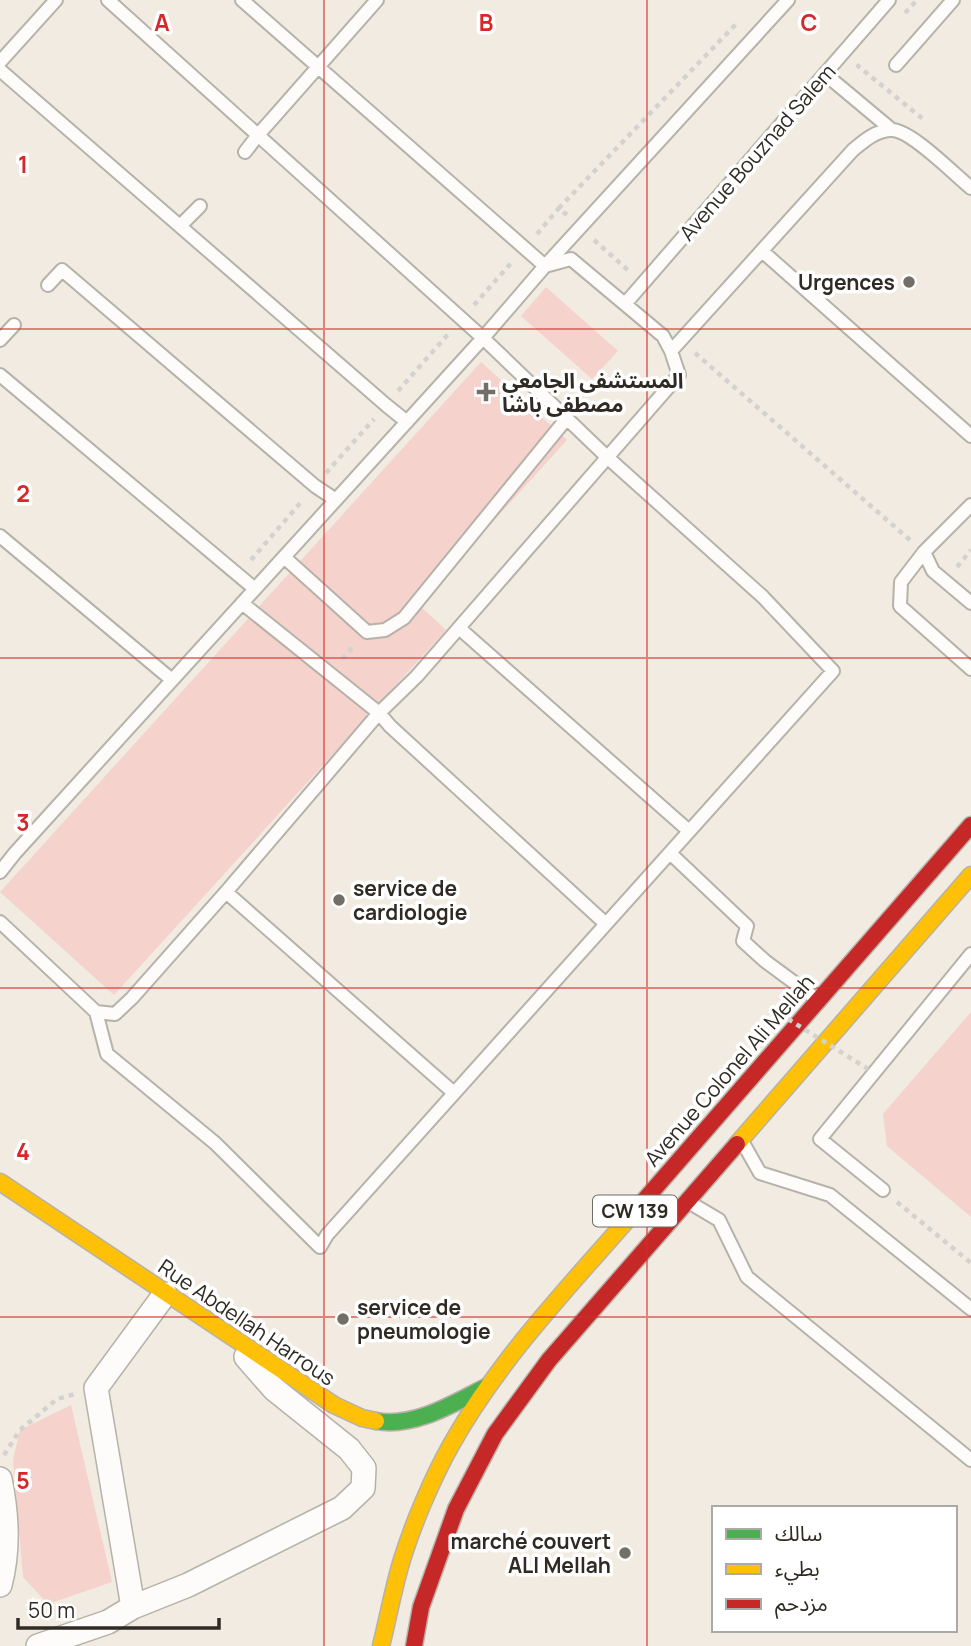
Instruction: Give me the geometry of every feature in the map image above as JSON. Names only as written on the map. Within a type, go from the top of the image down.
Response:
[{"type":"main road","name":"Avenue Colonel Ali Mellah","points":[[381,1646],[401,1563],[423,1504],[450,1446],[488,1386],[518,1345],[971,825]]},
{"type":"main road","name":"CW 139","points":[[414,1646],[421,1607],[456,1509],[495,1434],[550,1360],[971,875]]},
{"type":"main road","name":"Rue Abdellah Harrous","points":[[0,1182],[334,1405],[362,1418],[388,1423],[414,1419],[488,1386]]},
{"type":"street","points":[[134,1607],[96,1388],[166,1294]]},
{"type":"street","points":[[38,1646],[108,1622],[134,1607],[188,1585],[342,1508],[363,1488],[364,1468],[349,1449],[274,1389],[230,1337]]},
{"type":"street","points":[[0,1479],[5,1503],[5,1566],[0,1585]]},
{"type":"lane","points":[[0,62],[57,0]]},
{"type":"lane","points":[[0,922],[96,1012],[107,1054],[215,1143],[320,1247],[327,1235],[834,671],[763,597],[607,457],[483,338],[108,0]]},
{"type":"lane","points":[[242,0],[545,266]]},
{"type":"lane","points":[[245,152],[377,0]]},
{"type":"lane","points":[[0,872],[545,266],[789,0]]},
{"type":"lane","name":"Avenue Bouznad Salem","points":[[625,304],[889,0]]},
{"type":"lane","points":[[896,65],[953,0]]},
{"type":"lane","points":[[0,70],[407,422]]},
{"type":"lane","points":[[825,74],[892,130],[909,135],[971,188]]},
{"type":"lane","points":[[671,351],[853,150],[871,135],[892,130]]},
{"type":"lane","points":[[180,226],[200,205]]},
{"type":"lane","points":[[762,251],[971,436]]},
{"type":"lane","points":[[96,1012],[115,1014],[132,999],[379,713],[417,676],[679,375],[663,336],[571,259],[545,266]]},
{"type":"lane","points":[[48,285],[62,270],[315,486],[336,500]]},
{"type":"lane","points":[[0,340],[14,325]]},
{"type":"lane","points":[[0,375],[255,589]]},
{"type":"lane","points":[[284,557],[367,632],[385,631],[404,618],[567,418]]},
{"type":"lane","points":[[971,505],[925,552],[901,582],[900,606],[971,669]]},
{"type":"lane","points":[[0,536],[172,680]]},
{"type":"lane","points":[[925,552],[933,571],[971,603]]},
{"type":"lane","points":[[242,603],[379,713],[606,924]]},
{"type":"lane","points":[[459,628],[690,831]]},
{"type":"lane","points":[[670,853],[747,926],[743,941],[818,1001]]},
{"type":"lane","points":[[226,892],[454,1093]]},
{"type":"lane","points":[[883,1190],[820,1139],[971,954]]},
{"type":"lane","points":[[741,1140],[760,1173],[830,1195],[971,1309]]},
{"type":"lane","points":[[687,1201],[719,1220],[747,1278],[971,1460]]},
{"type":"path","points":[[237,575],[559,208]]},
{"type":"path","points":[[681,340],[925,552]]},
{"type":"path","points":[[330,673],[367,632]]},
{"type":"path","points":[[788,1019],[868,1069]]},
{"type":"path","points":[[883,1190],[971,1263]]},
{"type":"path","points":[[0,1462],[20,1430],[57,1399],[96,1388]]},
{"type":"shaded area","points":[[546,287],[618,351],[592,379],[521,316]]},
{"type":"shaded area","points":[[481,362],[567,440],[418,604],[446,630],[114,995],[0,892]]},
{"type":"shaded area","points":[[971,1012],[971,1217],[887,1146],[883,1114]]},
{"type":"shaded area","points":[[71,1405],[112,1582],[48,1604],[23,1577],[13,1460],[20,1430]]},
{"type":"traffic: fast","points":[[376,1421],[405,1421],[420,1417],[488,1386]]},
{"type":"traffic: slow","points":[[737,1144],[971,875]]},
{"type":"traffic: slow","points":[[0,1182],[334,1405],[362,1418],[376,1421]]},
{"type":"traffic: slow","points":[[381,1646],[395,1583],[406,1549],[417,1518],[451,1445],[511,1356],[628,1219]]},
{"type":"traffic: jam","points":[[628,1219],[971,825]]},
{"type":"traffic: jam","points":[[414,1646],[421,1607],[456,1509],[495,1434],[549,1360],[737,1144]]},
{"type":"place","name":"Urgences","points":[[909,282]]},
{"type":"place","name":"المستشفى الجامعي مصطفى باشا","points":[[486,392]]},
{"type":"place","name":"service de cardiologie","points":[[339,900]]},
{"type":"place","name":"service de pneumologie","points":[[343,1319]]},
{"type":"place","name":"marché couvert ALI Mellah","points":[[625,1553]]}]
